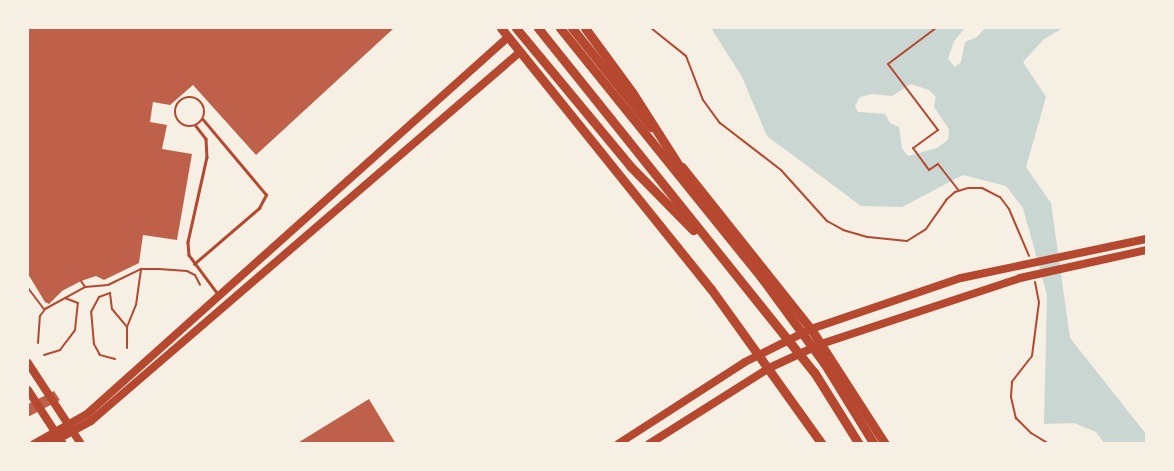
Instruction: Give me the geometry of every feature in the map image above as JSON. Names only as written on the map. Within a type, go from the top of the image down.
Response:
[{"type":"main road","points":[[501,28],[711,289],[822,444]]},
{"type":"main road","points":[[516,28],[630,166],[678,217],[708,243]]},
{"type":"main road","points":[[538,28],[708,243],[814,372],[859,444]]},
{"type":"main road","points":[[560,28],[730,238]]},
{"type":"main road","points":[[572,28],[811,329],[885,444]]},
{"type":"main road","points":[[585,28],[632,92],[708,210],[824,363],[874,444]]},
{"type":"main road","points":[[72,429],[218,294],[508,38]]},
{"type":"main road","points":[[48,444],[59,439],[72,429],[520,52]]},
{"type":"main road","points":[[618,444],[759,354],[811,329],[961,278],[1146,239]]},
{"type":"main road","points":[[649,444],[769,368],[821,344],[1025,276],[1146,250]]},
{"type":"main road","points":[[28,363],[81,444]]},
{"type":"main road","points":[[28,390],[59,439]]},
{"type":"main road","points":[[34,444],[59,439]]},
{"type":"lane","points":[[189,96],[202,102],[205,110],[203,120],[196,126],[186,126],[178,120],[175,110],[180,101],[189,96]]},
{"type":"lane","points":[[194,264],[260,208],[266,195],[203,120]]},
{"type":"lane","points":[[196,126],[206,139],[207,157],[188,242],[189,255],[218,294]]},
{"type":"path","points":[[650,28],[686,56],[703,100],[720,122],[776,166],[811,206],[843,230],[889,242],[907,241],[926,228],[946,200],[958,191],[982,188],[1000,197],[1013,216],[1027,263]]},
{"type":"path","points":[[936,28],[888,64],[938,130],[913,148],[929,170],[938,164],[958,191]]},
{"type":"path","points":[[38,343],[40,316],[44,309],[85,287],[108,285],[141,269],[187,271],[195,275],[200,285]]},
{"type":"path","points":[[128,348],[127,328],[136,305],[141,269]]},
{"type":"path","points":[[1034,278],[1039,302],[1032,356],[1012,382],[1011,397],[1016,418],[1031,433],[1049,444]]},
{"type":"path","points":[[81,281],[85,287]]},
{"type":"path","points":[[28,288],[44,309]]},
{"type":"path","points":[[115,359],[100,355],[94,344],[91,312],[99,297],[110,293],[112,309],[127,328]]},
{"type":"path","points":[[44,355],[52,355],[60,350],[75,330],[78,302],[63,298]]},
{"type":"shaded area","points":[[711,28],[965,28],[954,41],[948,59],[955,67],[961,62],[965,42],[977,37],[985,28],[1063,28],[1044,39],[1023,62],[1046,97],[1026,167],[1051,203],[1070,338],[1146,434],[1146,443],[1104,443],[1096,432],[1074,423],[1044,424],[1047,295],[1023,208],[1006,186],[963,175],[902,207],[861,206],[767,136],[742,77]],"holes":[[[911,84],[929,90],[936,97],[934,107],[949,129],[948,140],[937,148],[908,156],[902,148],[899,127],[890,123],[885,114],[858,112],[855,106],[860,97],[872,94],[892,96]]]},
{"type":"building","points":[[28,28],[394,28],[256,155],[193,85],[170,105],[153,102],[150,122],[167,125],[162,149],[192,154],[177,240],[143,235],[139,263],[104,280],[96,276],[81,281],[62,291],[49,304],[45,302],[28,274]]},
{"type":"building","points":[[54,391],[60,400],[28,417],[28,404]]},
{"type":"building","points":[[369,399],[396,444],[296,444]]}]
